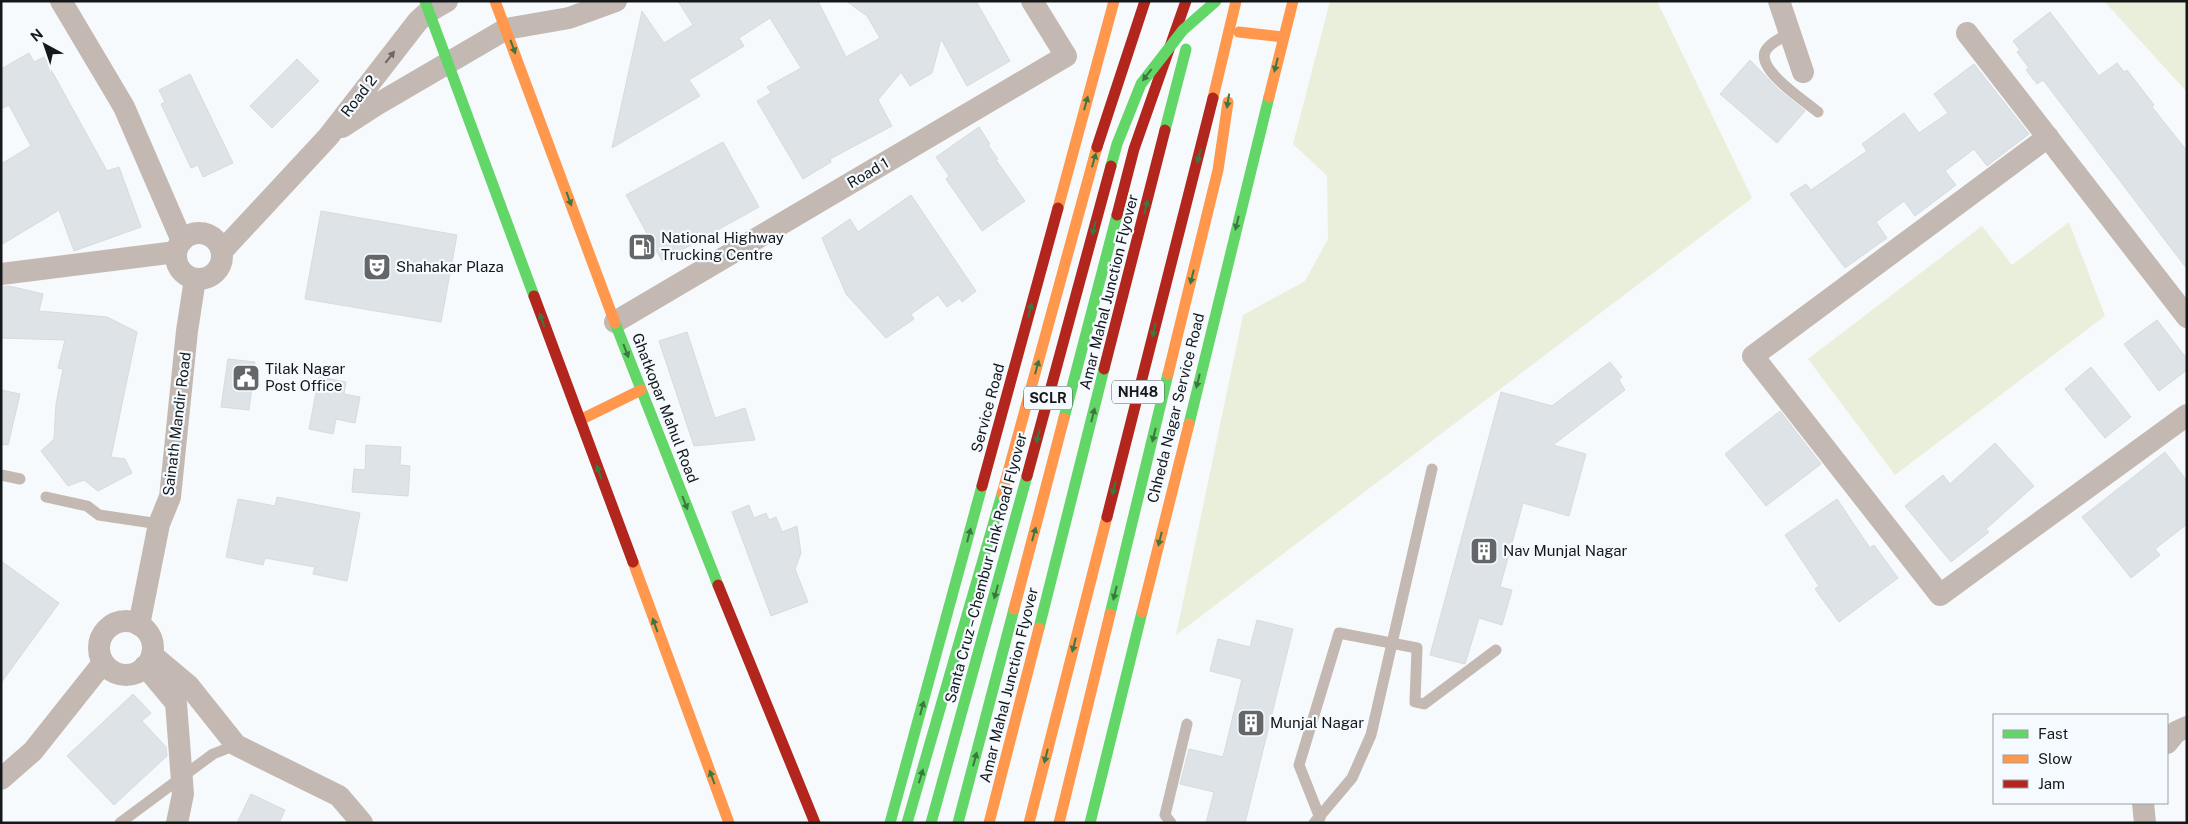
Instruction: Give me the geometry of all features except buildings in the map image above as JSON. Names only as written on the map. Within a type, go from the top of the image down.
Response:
[{"type":"main road","name":"Ghatkopar Mahul Road","points":[[495,1],[641,390],[713,574],[815,823]]},
{"type":"main road","name":"Service Road","points":[[890,823],[1114,1]]},
{"type":"main road","name":"Santa Cruz – Chembur Link Road Flyover","points":[[907,823],[994,528],[1105,120],[1146,1]]},
{"type":"main road","points":[[958,823],[1134,149],[1186,1]]},
{"type":"main road","name":"Amar Mahal Junction Flyover","points":[[990,823],[1198,1]]},
{"type":"main road","name":"Santa Cruz – Chembur Link Road Flyover","points":[[931,823],[974,673],[1117,144],[1141,84],[1183,30],[1216,1]]},
{"type":"main road","name":"NH48","points":[[1029,823],[1236,1]]},
{"type":"main road","points":[[1236,52],[1244,1]]},
{"type":"main road","name":"Chheda Nagar Service Road","points":[[1090,823],[1293,1]]},
{"type":"main road","points":[[433,5],[447,64],[729,823]]},
{"type":"main road","points":[[1239,32],[1283,37]]},
{"type":"main road","points":[[1059,823],[1218,170],[1230,91]]},
{"type":"main road","points":[[580,420],[641,390]]},
{"type":"street","points":[[61,1],[124,107],[179,247]]},
{"type":"street","points":[[328,137],[376,105],[506,29],[571,10],[616,1]]},
{"type":"street","name":"Road 1","points":[[615,322],[1066,56],[1032,1]]},
{"type":"street","points":[[1779,1],[1803,72]]},
{"type":"street","name":"Road 2","points":[[222,251],[328,137],[418,21],[433,5]]},
{"type":"street","points":[[1967,33],[2187,317]]},
{"type":"street","points":[[2048,137],[1753,356],[1940,595],[2187,415]]},
{"type":"street","points":[[201,233],[215,238],[222,251],[223,259],[216,273],[210,277],[195,279],[182,272],[176,260],[179,247],[187,236],[201,233]]},
{"type":"street","points":[[1,274],[179,247]]},
{"type":"street","name":"Sainath Mandir Road","points":[[139,625],[159,524],[170,497],[186,340],[195,279]]},
{"type":"street","points":[[148,660],[134,673],[126,675],[109,669],[103,663],[99,645],[106,629],[122,621],[131,622],[146,630],[150,638],[148,660],[176,703],[184,794],[177,823]]},
{"type":"street","points":[[148,660],[189,686],[236,745],[339,796],[362,823]]},
{"type":"street","points":[[1,779],[34,751],[103,663]]},
{"type":"street","points":[[2168,742],[2176,732],[2187,727]]},
{"type":"street","points":[[2143,804],[2145,823]]},
{"type":"lane","points":[[1790,33],[1769,46],[1765,53],[1764,61],[1770,72],[1818,112]]},
{"type":"lane","points":[[1317,820],[1352,778],[1371,735],[1432,469]]},
{"type":"lane","points":[[1,475],[20,479]]},
{"type":"lane","points":[[46,497],[87,506],[100,515],[159,524]]},
{"type":"lane","points":[[1317,820],[1299,765],[1339,633],[1417,648],[1415,702],[1424,704],[1496,650]]},
{"type":"lane","points":[[1171,823],[1165,815],[1187,724]]},
{"type":"lane","points":[[120,823],[212,754],[236,745]]},
{"type":"green space","points":[[1330,1],[1657,1],[1752,198],[1176,635],[1243,315],[1305,281],[1328,239],[1327,176],[1293,144]]},
{"type":"green space","points":[[2104,1],[2187,1],[2187,92]]},
{"type":"green space","points":[[2069,222],[2105,316],[1895,475],[1808,359],[1982,226],[2012,265]]},
{"type":"traffic: fast","points":[[425,1],[534,296]]},
{"type":"traffic: fast","points":[[1111,166],[1117,144],[1141,84],[1183,30],[1216,1]]},
{"type":"traffic: fast","points":[[1165,130],[1186,49]]},
{"type":"traffic: fast","points":[[1189,424],[1269,97]]},
{"type":"traffic: fast","points":[[1064,418],[1117,215]]},
{"type":"traffic: fast","points":[[615,323],[718,585]]},
{"type":"traffic: fast","points":[[1039,628],[1104,369]]},
{"type":"traffic: fast","points":[[1110,614],[1168,374]]},
{"type":"traffic: fast","points":[[931,823],[1027,476]]},
{"type":"traffic: fast","points":[[890,823],[982,486]]},
{"type":"traffic: fast","points":[[907,823],[1002,494]]},
{"type":"traffic: fast","points":[[958,823],[1014,609]]},
{"type":"traffic: fast","points":[[1090,823],[1142,612]]},
{"type":"traffic: slow","points":[[495,1],[615,323]]},
{"type":"traffic: slow","points":[[1058,208],[1114,1]]},
{"type":"traffic: slow","points":[[1213,98],[1236,1]]},
{"type":"traffic: slow","points":[[1269,97],[1293,1]]},
{"type":"traffic: slow","points":[[1239,32],[1283,37]]},
{"type":"traffic: slow","points":[[1168,374],[1218,170],[1228,102]]},
{"type":"traffic: slow","points":[[1002,494],[1097,147]]},
{"type":"traffic: slow","points":[[580,420],[641,390]]},
{"type":"traffic: slow","points":[[1014,609],[1064,418]]},
{"type":"traffic: slow","points":[[1142,612],[1189,424]]},
{"type":"traffic: slow","points":[[1029,823],[1107,517]]},
{"type":"traffic: slow","points":[[633,562],[729,823]]},
{"type":"traffic: slow","points":[[1059,823],[1110,614]]},
{"type":"traffic: slow","points":[[989,823],[1039,628]]},
{"type":"traffic: jam","points":[[1097,147],[1145,1]]},
{"type":"traffic: jam","points":[[1117,215],[1134,149],[1186,1]]},
{"type":"traffic: jam","points":[[1107,517],[1213,98]]},
{"type":"traffic: jam","points":[[1104,369],[1165,130]]},
{"type":"traffic: jam","points":[[1027,476],[1111,166]]},
{"type":"traffic: jam","points":[[982,486],[1058,208]]},
{"type":"traffic: jam","points":[[534,296],[633,562]]},
{"type":"traffic: jam","points":[[718,585],[815,823]]},
{"type":"place","name":"National Highway Trucking Centre","points":[[642,247]]},
{"type":"place","name":"Shahakar Plaza","points":[[377,267]]},
{"type":"place","name":"Tilak Nagar Post Office","points":[[246,378]]},
{"type":"place","name":"Nav Munjal Nagar","points":[[1484,551]]},
{"type":"place","name":"Munjal Nagar","points":[[1251,723]]}]
